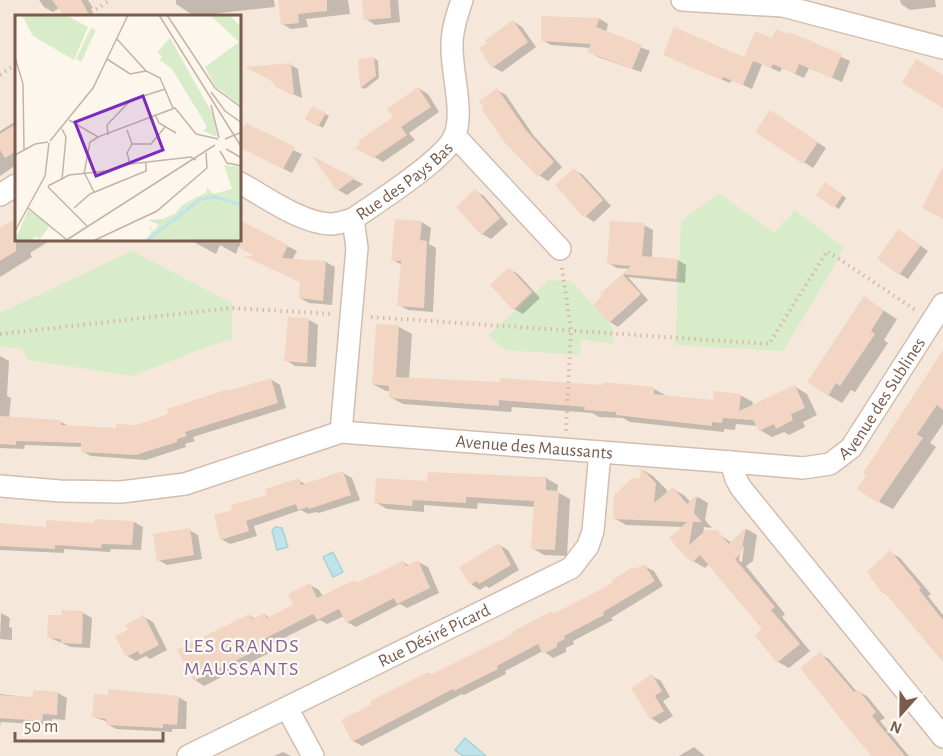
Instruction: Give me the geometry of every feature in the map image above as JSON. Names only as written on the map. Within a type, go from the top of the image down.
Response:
[{"type":"street","name":"Rue des Pays Bas","points":[[341,432],[357,248],[353,219],[427,165],[445,150],[455,136],[458,119],[452,46],[453,28],[462,0]]},
{"type":"street","points":[[682,0],[783,6],[943,48]]},
{"type":"street","points":[[455,136],[560,249]]},
{"type":"street","points":[[242,184],[303,217],[317,222],[331,224],[353,219]]},
{"type":"street","points":[[0,195],[15,185]]},
{"type":"street","name":"Avenue des Sublines","points":[[731,462],[803,468],[830,464],[851,448],[938,312]]},
{"type":"street","name":"Avenue des Maussants","points":[[0,486],[121,492],[185,484],[341,432],[731,462]]},
{"type":"street","name":"Rue Désiré Picard","points":[[188,756],[571,568],[588,546],[593,531],[600,452]]},
{"type":"street","points":[[731,462],[741,488],[943,737]]},
{"type":"street","points":[[287,708],[313,756]]},
{"type":"path","points":[[88,15],[110,0]]},
{"type":"path","points":[[0,75],[15,65]]},
{"type":"path","points":[[560,249],[571,330],[565,449]]},
{"type":"path","points":[[0,334],[232,308],[769,344],[827,251],[938,312]]},
{"type":"shaded area","points":[[0,0],[943,0],[943,756],[0,756]]},
{"type":"green space","points":[[719,193],[774,233],[795,210],[843,247],[832,270],[783,351],[675,345],[681,221]]},
{"type":"green space","points":[[132,251],[232,303],[232,339],[132,376],[28,360],[22,349],[0,346],[0,313]]},
{"type":"green space","points":[[549,280],[572,281],[613,328],[614,344],[581,339],[580,355],[505,350],[488,335]]},
{"type":"water","points":[[275,527],[282,528],[288,547],[277,550],[272,531]]},
{"type":"water","points":[[333,552],[343,572],[333,577],[323,557]]},
{"type":"water","points":[[465,738],[486,756],[463,756],[455,750]]},
{"type":"building","points":[[52,0],[81,0],[89,15],[63,15]]},
{"type":"building","points":[[278,0],[327,0],[327,11],[298,14],[299,23],[281,25]]},
{"type":"building","points":[[362,0],[390,0],[391,18],[364,20]]},
{"type":"building","points":[[541,16],[600,18],[596,27],[642,45],[632,69],[587,52],[591,44],[541,41]]},
{"type":"building","points":[[513,20],[528,42],[492,68],[479,48],[487,43],[485,40]]},
{"type":"building","points":[[674,27],[744,57],[755,31],[772,38],[776,29],[842,54],[832,78],[799,64],[795,74],[773,64],[771,68],[753,61],[743,85],[723,77],[721,80],[663,55]]},
{"type":"building","points":[[374,57],[376,76],[360,88],[358,59]]},
{"type":"building","points":[[916,59],[943,75],[943,108],[902,83]]},
{"type":"building","points":[[291,63],[294,96],[245,67]]},
{"type":"building","points":[[418,87],[431,107],[401,127],[407,135],[373,158],[355,148],[360,144],[358,141],[393,117],[387,109]]},
{"type":"building","points":[[497,88],[525,129],[554,162],[538,177],[505,143],[482,110],[484,108],[479,101]]},
{"type":"building","points":[[312,106],[326,113],[318,127],[305,119]]},
{"type":"building","points":[[770,110],[818,142],[803,164],[755,132]]},
{"type":"building","points":[[246,123],[295,147],[283,169],[242,148],[242,125],[245,126]]},
{"type":"building","points":[[15,125],[15,152],[5,158],[0,150],[0,134]]},
{"type":"building","points":[[312,156],[355,178],[337,191]]},
{"type":"building","points":[[943,166],[943,219],[922,208]]},
{"type":"building","points":[[574,168],[603,200],[584,218],[555,185]]},
{"type":"building","points":[[825,182],[843,195],[834,208],[816,195]]},
{"type":"building","points":[[475,189],[500,218],[481,235],[456,207]]},
{"type":"building","points":[[15,219],[16,251],[0,261],[0,228]]},
{"type":"building","points":[[395,219],[422,221],[420,240],[427,241],[424,308],[397,306],[401,261],[391,261]]},
{"type":"building","points":[[242,221],[288,245],[282,258],[326,261],[323,301],[299,298],[300,282],[243,256],[254,256],[240,248]]},
{"type":"building","points":[[610,221],[645,223],[642,256],[678,259],[676,279],[622,274],[631,266],[607,264]]},
{"type":"building","points":[[898,229],[921,245],[899,275],[877,259]]},
{"type":"building","points":[[509,267],[532,292],[513,310],[490,285]]},
{"type":"building","points":[[622,274],[641,294],[609,323],[593,305],[602,296],[600,294]]},
{"type":"building","points":[[864,296],[884,310],[871,331],[875,334],[840,386],[836,383],[828,396],[807,382]]},
{"type":"building","points":[[288,317],[309,318],[307,363],[284,361]]},
{"type":"building","points":[[376,324],[399,325],[396,377],[500,382],[501,378],[602,385],[603,382],[654,387],[654,394],[713,400],[714,391],[741,394],[739,411],[795,385],[805,408],[791,414],[793,420],[776,429],[774,424],[759,431],[753,420],[723,418],[722,423],[712,422],[712,426],[616,415],[616,412],[584,410],[585,407],[499,400],[499,406],[389,398],[389,386],[372,384]]},
{"type":"building","points":[[943,350],[943,410],[937,405],[917,434],[923,438],[878,503],[857,489],[866,476],[863,473]]},
{"type":"building","points":[[271,378],[278,403],[185,432],[187,436],[177,439],[177,442],[136,455],[81,452],[81,443],[16,441],[16,445],[0,444],[0,416],[61,420],[61,425],[116,428],[116,424],[136,425],[168,414],[167,409]]},
{"type":"building","points":[[641,468],[656,483],[654,503],[673,487],[687,504],[697,495],[694,513],[702,522],[693,522],[689,545],[706,530],[717,530],[729,544],[746,527],[741,554],[735,559],[775,607],[771,610],[800,644],[777,663],[755,636],[762,629],[700,555],[692,563],[669,538],[687,522],[613,519],[614,495],[632,478],[640,478]]},
{"type":"building","points":[[343,471],[351,495],[309,509],[308,507],[298,510],[296,504],[246,521],[249,531],[220,540],[214,515],[232,510],[231,505],[267,495],[265,489],[299,478],[301,485]]},
{"type":"building","points":[[428,472],[546,477],[546,490],[559,491],[555,550],[531,549],[534,501],[466,497],[466,503],[413,500],[412,506],[374,503],[376,478],[427,481]]},
{"type":"building","points":[[94,519],[134,521],[132,545],[102,544],[101,548],[55,545],[55,549],[0,546],[0,523],[46,527],[46,520],[94,523]]},
{"type":"building","points":[[190,528],[194,555],[157,561],[153,534]]},
{"type":"building","points":[[499,543],[511,565],[479,584],[477,581],[470,585],[459,567]]},
{"type":"building","points":[[890,550],[943,620],[943,662],[884,592],[882,593],[867,572]]},
{"type":"building","points":[[418,560],[430,588],[397,604],[394,598],[346,623],[339,609],[317,620],[313,614],[262,640],[265,646],[194,681],[177,650],[249,614],[252,619],[264,613],[267,618],[293,605],[288,594],[310,583],[317,598],[354,580],[356,583],[403,561],[406,566]]},
{"type":"building","points":[[644,564],[655,581],[603,612],[604,615],[564,636],[565,639],[557,643],[557,647],[543,654],[538,644],[497,666],[498,669],[454,691],[453,689],[352,742],[341,720],[371,705],[370,701],[428,672],[430,675],[513,634],[512,632],[551,611],[553,614],[613,583],[611,581],[631,568]]},
{"type":"building","points":[[62,610],[83,611],[82,644],[61,643],[61,639],[47,638],[48,615],[62,615]]},
{"type":"building","points":[[144,615],[159,645],[140,655],[138,651],[126,657],[115,636],[128,630],[125,625]]},
{"type":"building","points":[[820,652],[854,692],[858,689],[876,712],[872,716],[905,756],[872,756],[852,733],[800,668]]},
{"type":"building","points":[[652,674],[662,691],[655,696],[664,711],[650,719],[631,688]]},
{"type":"building","points":[[108,689],[179,696],[177,725],[163,724],[163,728],[106,725],[106,719],[92,717],[94,694],[108,695]]},
{"type":"building","points":[[33,690],[58,692],[57,715],[43,714],[42,721],[0,718],[0,695],[33,697]]},
{"type":"district","name":"LES GRANDS MAUSSANTS","points":[[242,656]]}]
